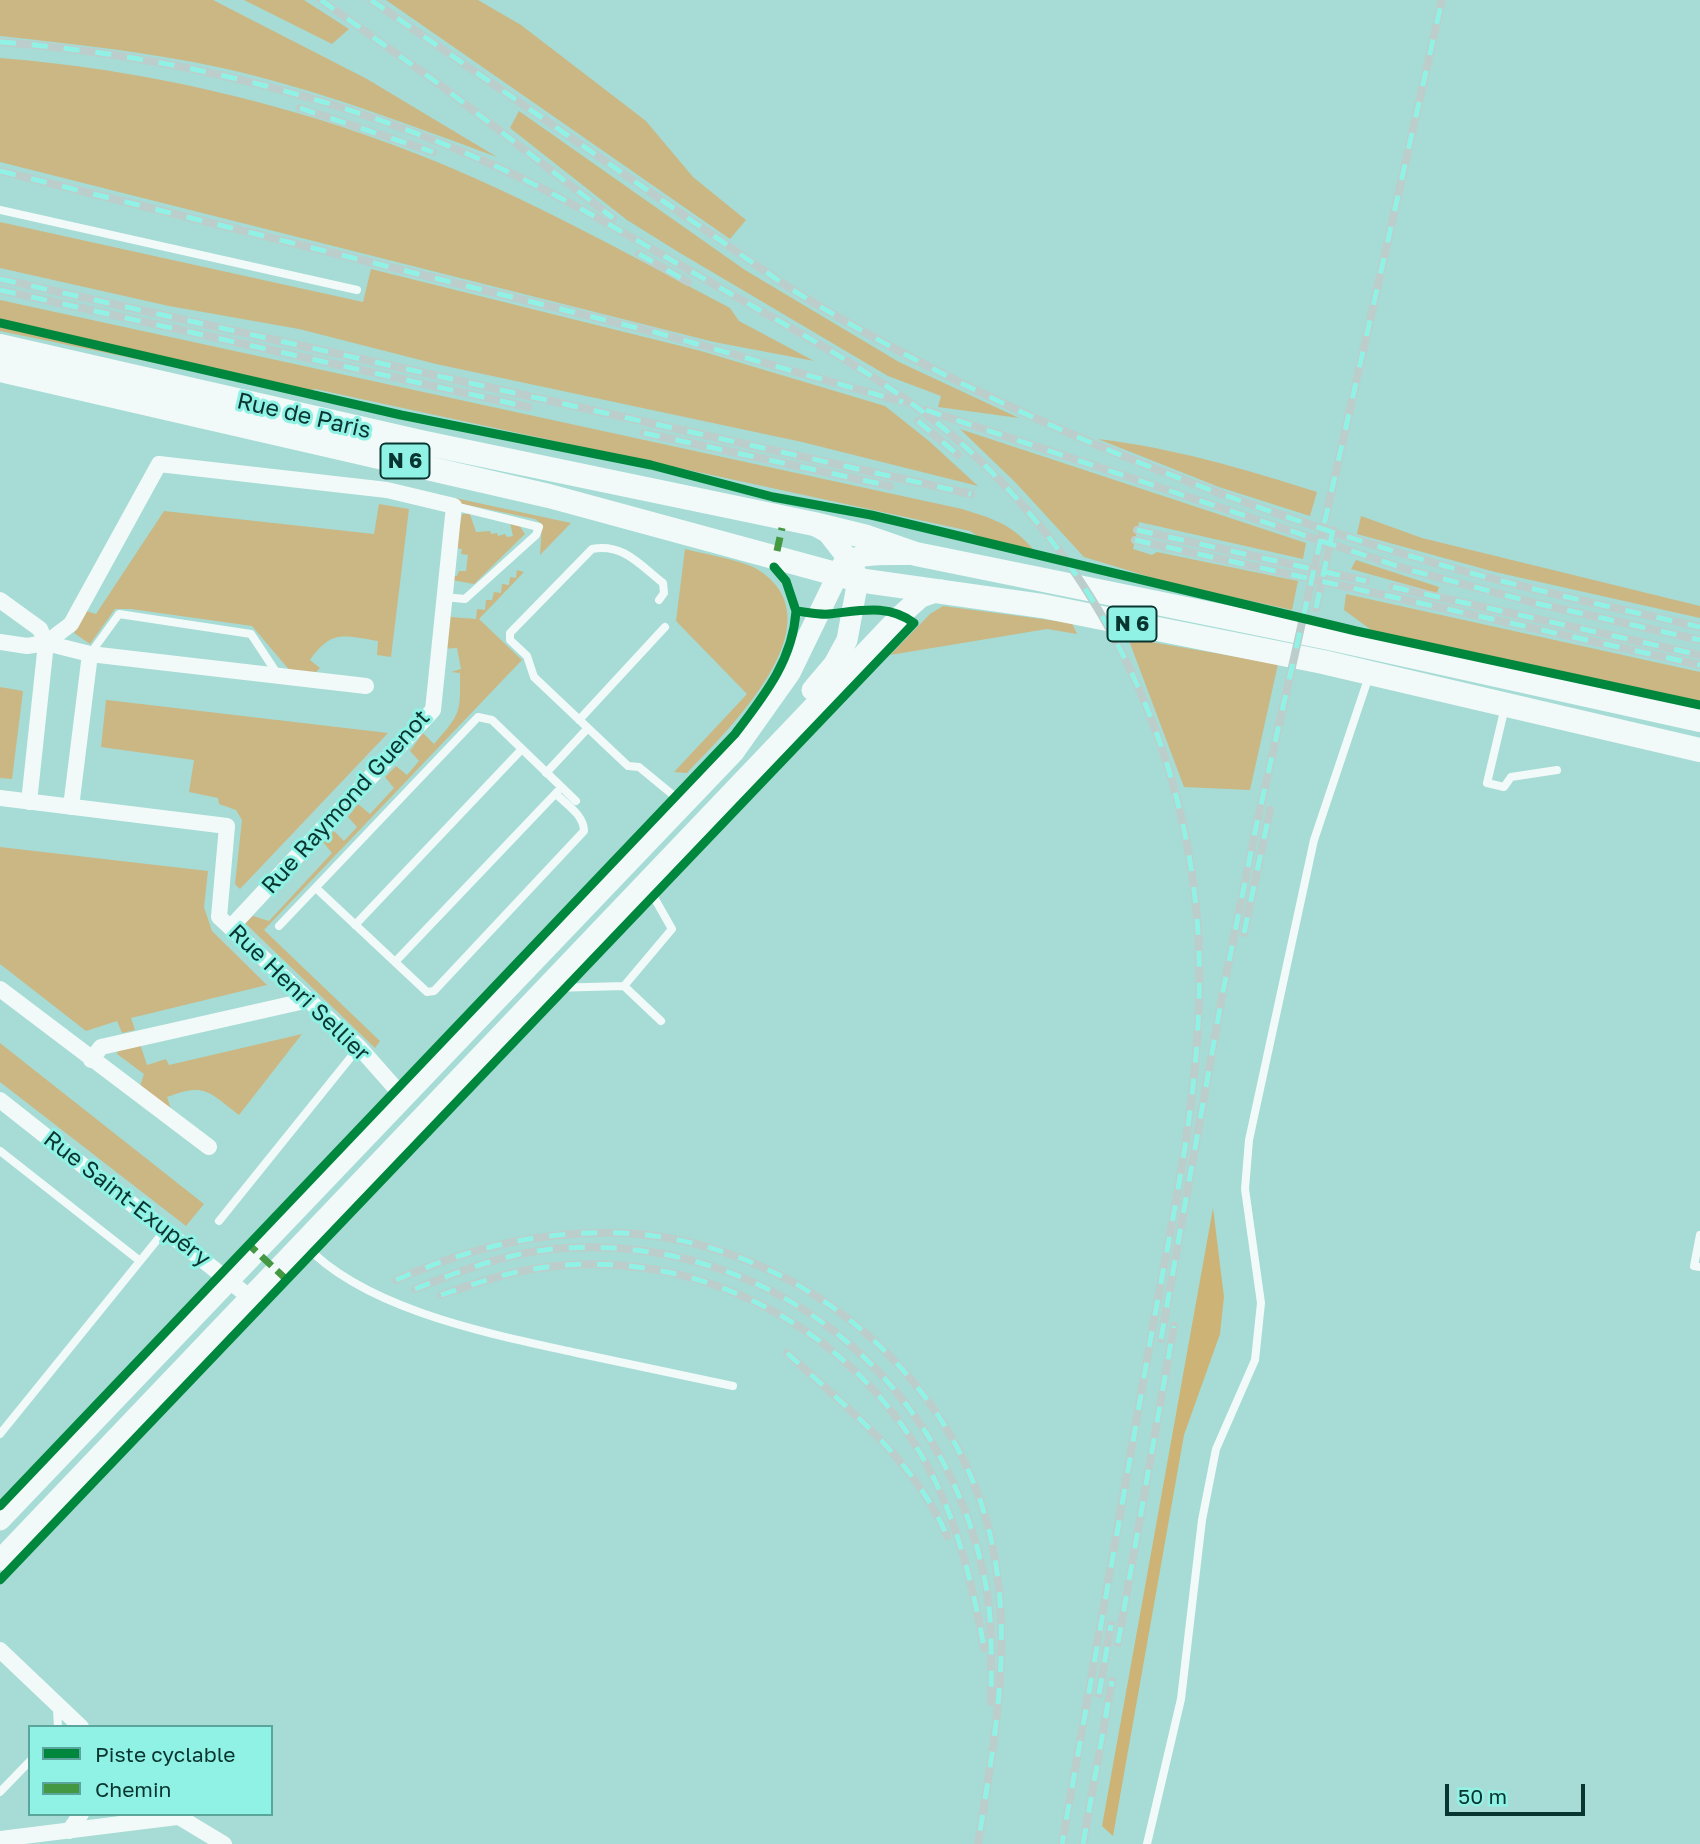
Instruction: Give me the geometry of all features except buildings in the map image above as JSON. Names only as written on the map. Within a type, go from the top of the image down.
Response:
[{"type":"main road","name":"Rue de Paris","points":[[0,346],[425,443],[814,524]]},
{"type":"main road","name":"Rue de Paris","points":[[0,370],[536,492],[806,567],[847,571]]},
{"type":"main road","name":"N 6","points":[[814,524],[867,537],[916,554],[1329,638],[1700,720]]},
{"type":"main road","points":[[740,783],[842,650],[849,635],[847,571],[828,533],[814,524]]},
{"type":"main road","points":[[0,1520],[734,752],[774,700],[847,571],[861,555],[880,557],[916,554]]},
{"type":"main road","name":"N 6","points":[[847,571],[940,590],[1042,606],[1371,672],[1700,750]]},
{"type":"main road","points":[[0,1560],[908,609],[921,597],[940,590]]},
{"type":"street","points":[[46,643],[71,624],[159,464],[387,490],[454,506]]},
{"type":"street","name":"Rue Raymond Guenot","points":[[231,928],[433,710],[454,506]]},
{"type":"street","points":[[0,600],[40,629],[46,643],[29,802]]},
{"type":"street","points":[[0,642],[27,646],[46,643],[90,654],[366,686]]},
{"type":"street","points":[[71,807],[90,654]]},
{"type":"street","name":"Rue Henri Sellier","points":[[0,799],[226,826],[219,917],[359,1046],[404,1098]]},
{"type":"street","points":[[0,989],[209,1147]]},
{"type":"street","points":[[91,1060],[101,1047],[309,1000]]},
{"type":"street","name":"Rue Saint-Exupéry","points":[[0,1100],[252,1299]]},
{"type":"street","points":[[0,1650],[79,1725]]},
{"type":"street","points":[[69,1831],[80,1816]]},
{"type":"street","points":[[0,1839],[175,1816],[224,1844]]},
{"type":"lane","points":[[0,209],[357,290]]},
{"type":"lane","points":[[443,597],[464,599],[536,536],[539,527],[454,506]]},
{"type":"lane","points":[[659,600],[664,593],[663,583],[625,552],[615,548],[592,549],[510,634],[510,640],[527,656],[534,677],[579,720],[628,766],[639,767],[684,804]]},
{"type":"lane","points":[[90,654],[119,614],[251,634],[279,677]]},
{"type":"lane","points":[[579,720],[665,626]]},
{"type":"lane","points":[[1147,1844],[1181,1699],[1202,1520],[1216,1449],[1255,1360],[1261,1303],[1245,1189],[1249,1140],[1314,840],[1371,672]]},
{"type":"lane","points":[[1506,704],[1487,783],[1504,787],[1511,777],[1557,771]]},
{"type":"lane","points":[[279,926],[478,717],[487,716],[546,773],[584,824],[584,831],[434,991],[427,992],[316,888]]},
{"type":"lane","points":[[546,773],[588,728]]},
{"type":"lane","points":[[355,925],[522,749]]},
{"type":"lane","points":[[559,791],[576,800]]},
{"type":"lane","points":[[395,962],[559,791]]},
{"type":"lane","points":[[624,986],[672,929],[646,883]]},
{"type":"lane","points":[[546,988],[624,986],[660,1021]]},
{"type":"lane","points":[[219,1221],[359,1046]]},
{"type":"lane","points":[[0,1151],[140,1261]]},
{"type":"lane","points":[[0,1434],[166,1229]]},
{"type":"lane","points":[[1700,1236],[1694,1266],[1700,1267]]},
{"type":"lane","points":[[304,1244],[321,1263],[396,1303],[485,1333],[733,1387]]},
{"type":"lane","points":[[56,1704],[60,1718],[58,1725]]},
{"type":"lane","points":[[0,1792],[28,1763]]},
{"type":"shaded area","points":[[0,0],[213,0],[367,79],[497,157],[361,108],[257,76],[139,53],[0,36]]},
{"type":"shaded area","points":[[244,0],[304,0],[349,29],[332,44]]},
{"type":"shaded area","points":[[386,0],[478,0],[521,25],[646,121],[693,177],[746,220],[730,239]]},
{"type":"shaded area","points":[[0,58],[159,79],[264,104],[367,135],[457,170],[536,207],[730,308],[739,321],[814,361],[714,342],[0,162]]},
{"type":"shaded area","points":[[519,111],[745,270],[899,362],[1019,418],[938,407],[941,396],[888,376],[680,253],[627,220],[510,128]]},
{"type":"shaded area","points":[[0,222],[363,302],[371,269],[701,351],[885,406],[929,441],[978,486],[802,442],[436,364],[299,329],[169,306],[0,268]]},
{"type":"shaded area","points":[[0,300],[962,509],[1004,525],[1020,536],[1037,554],[996,548],[970,531],[315,389],[301,393],[0,331]]},
{"type":"shaded area","points":[[960,429],[1306,543],[1303,559],[1139,522],[1133,549],[1152,555],[1157,552],[1298,581],[1292,610],[1173,584],[1084,557],[1016,483]]},
{"type":"shaded area","points":[[1098,439],[1236,467],[1317,492],[1310,516],[1219,487]]},
{"type":"shaded area","points":[[455,498],[571,523],[540,555],[542,524],[535,519],[458,503]]},
{"type":"shaded area","points":[[379,504],[409,509],[391,657],[377,655],[378,641],[340,637],[325,643],[310,660],[320,668],[315,673],[291,672],[252,626],[131,609],[115,609],[90,644],[74,633],[86,611],[96,614],[164,511],[374,534]]},
{"type":"shaded area","points":[[462,514],[470,514],[476,532],[490,531],[498,536],[513,536],[510,523],[519,525],[525,534],[474,584],[452,580],[451,576],[457,576],[459,571],[466,571],[468,555],[461,554],[462,549],[455,548]]},
{"type":"shaded area","points":[[1361,516],[1422,538],[1700,606],[1700,618],[1495,572],[1357,534]]},
{"type":"shaded area","points":[[685,549],[733,560],[757,569],[780,591],[788,616],[783,645],[770,674],[728,729],[687,773],[674,772],[747,694],[676,621]]},
{"type":"shaded area","points":[[1356,560],[1439,587],[1437,593],[1351,569]]},
{"type":"shaded area","points":[[517,570],[524,572],[479,619],[522,660],[264,930],[380,1041],[375,1048],[245,923],[253,916],[269,921],[332,853],[323,842],[334,831],[344,841],[357,827],[348,817],[358,804],[370,814],[394,788],[385,777],[396,766],[407,775],[419,761],[410,751],[423,733],[434,744],[450,725],[455,718],[460,696],[460,673],[451,672],[461,669],[457,648],[442,649],[451,601],[451,617],[476,619],[477,609],[485,610],[486,600],[492,600],[494,592],[501,593],[502,584],[509,585],[510,577],[516,578]]},
{"type":"shaded area","points":[[1346,594],[1700,672],[1700,701],[1374,632],[1344,610]]},
{"type":"shaded area","points":[[943,606],[1072,623],[1077,634],[1047,629],[890,655],[930,614]]},
{"type":"shaded area","points":[[1128,638],[1278,664],[1250,790],[1184,787]]},
{"type":"shaded area","points":[[0,687],[23,691],[12,779],[0,778]]},
{"type":"shaded area","points":[[106,700],[388,733],[240,889],[235,884],[242,820],[236,810],[219,804],[218,798],[189,792],[194,760],[101,747]]},
{"type":"shaded area","points":[[0,847],[208,871],[204,907],[212,931],[267,985],[131,1018],[135,1030],[122,1033],[117,1021],[86,1031],[0,964]]},
{"type":"shaded area","points":[[302,1034],[239,1115],[213,1095],[199,1090],[167,1097],[171,1109],[139,1089],[144,1074],[117,1054],[118,1050],[140,1044],[147,1065],[166,1059],[169,1065]]},
{"type":"shaded area","points":[[0,1043],[204,1204],[186,1226],[0,1082]]},
{"type":"shaded area","points":[[1213,1208],[1224,1297],[1220,1334],[1184,1435],[1113,1836],[1102,1826]]},
{"type":"railway","points":[[321,0],[439,84],[613,218]]},
{"type":"railway","points":[[371,0],[788,287],[935,370],[1011,407],[1088,442],[1167,473],[1326,530],[1553,594],[1700,627]]},
{"type":"railway","points":[[1161,1339],[1223,991],[1256,827],[1442,0]]},
{"type":"railway","points":[[0,42],[129,57],[193,69],[321,101],[445,144],[559,197],[850,362],[943,428],[972,453],[1025,509],[1072,569],[1112,634],[1145,703],[1170,774],[1188,848],[1197,924],[1199,1001],[1193,1090],[1180,1178],[1062,1844]]},
{"type":"railway","points":[[300,108],[433,152]]},
{"type":"railway","points":[[0,171],[658,333],[903,402]]},
{"type":"railway","points":[[639,254],[688,282]]},
{"type":"railway","points":[[0,279],[971,494]]},
{"type":"railway","points":[[0,290],[528,407]]},
{"type":"railway","points":[[926,410],[1406,569],[1535,603],[1700,640]]},
{"type":"railway","points":[[918,421],[958,455]]},
{"type":"railway","points":[[644,433],[890,486]]},
{"type":"railway","points":[[1137,530],[1366,581]]},
{"type":"railway","points":[[1316,608],[1333,530]]},
{"type":"railway","points":[[1135,540],[1700,665]]},
{"type":"railway","points":[[1393,587],[1700,655]]},
{"type":"railway","points":[[1244,933],[1270,810]]},
{"type":"railway","points":[[396,1280],[478,1250],[534,1238],[622,1233],[686,1242],[747,1261],[805,1289],[857,1326],[903,1370],[942,1421],[972,1478],[991,1539],[998,1577],[1001,1616],[999,1692],[978,1844]]},
{"type":"railway","points":[[415,1289],[482,1264],[534,1251],[631,1249],[705,1264],[774,1292],[835,1332],[888,1383],[932,1442],[965,1511],[988,1600],[991,1702]]},
{"type":"railway","points":[[441,1295],[533,1269],[590,1264],[646,1268],[700,1280],[752,1300],[801,1328],[845,1362],[884,1402],[917,1448],[941,1495],[960,1545],[984,1648]]},
{"type":"railway","points":[[1118,1643],[1174,1326]]},
{"type":"railway","points":[[787,1353],[877,1436],[898,1459],[933,1508],[947,1536]]},
{"type":"railway","points":[[1099,1694],[1111,1625]]},
{"type":"railway","points":[[1083,1844],[1112,1681]]},
{"type":"marked path","points":[[777,551],[782,528]]},
{"type":"marked path","points":[[246,1242],[287,1280]]},
{"type":"cycle path","points":[[0,323],[401,415],[651,465],[773,497],[871,515],[1356,631],[1700,705]]},
{"type":"cycle path","points":[[0,1580],[914,623],[884,611],[862,610],[825,614],[796,611],[786,581],[774,567]]},
{"type":"cycle path","points":[[0,1506],[735,734],[766,691],[783,661],[794,629],[796,611]]}]
